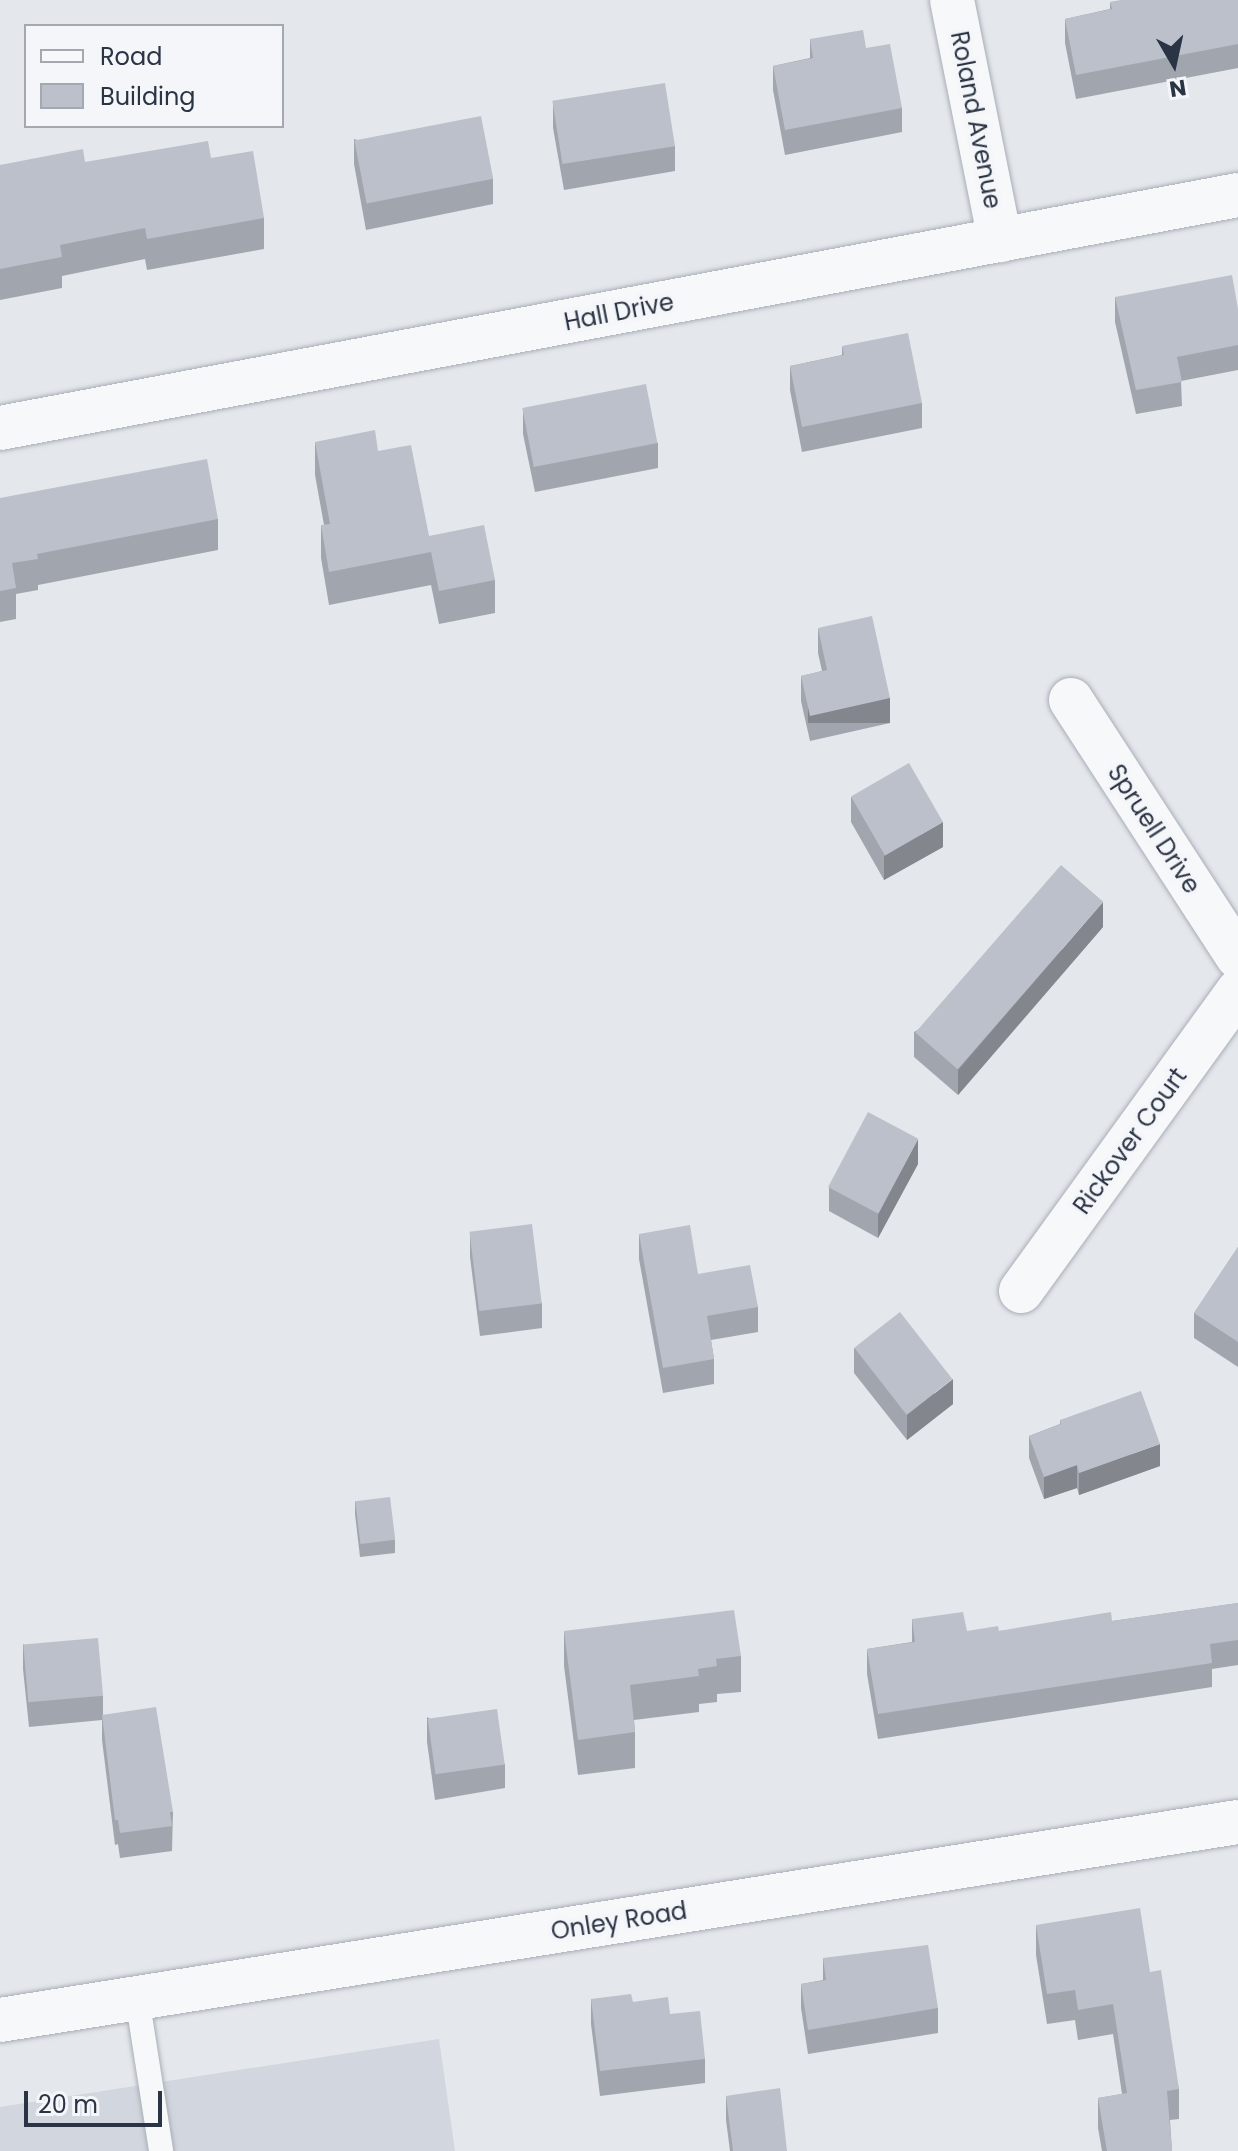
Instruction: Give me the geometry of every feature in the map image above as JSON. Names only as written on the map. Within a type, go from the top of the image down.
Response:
[{"type":"street","name":"Roland Avenue","points":[[952,0],[1000,240]]},
{"type":"street","name":"Hall Drive","points":[[0,428],[1238,195]]},
{"type":"street","name":"Spruell Drive","points":[[1071,700],[1238,957]]},
{"type":"street","name":"Rickover Court","points":[[1021,1291],[1238,991]]},
{"type":"street","name":"Onley Road","points":[[0,2020],[1238,1822]]},
{"type":"lane","points":[[137,1997],[161,2151]]},
{"type":"shaded area","points":[[439,2039],[455,2151],[0,2151],[0,2107]]},
{"type":"building","points":[[1238,0],[1238,44],[1076,75],[1065,19],[1112,9],[1110,2]]},
{"type":"building","points":[[863,30],[866,48],[890,44],[902,108],[785,130],[773,66],[813,58],[810,39]]},
{"type":"building","points":[[665,83],[675,146],[562,164],[552,101]]},
{"type":"building","points":[[481,116],[493,179],[367,203],[354,141]]},
{"type":"building","points":[[208,141],[211,158],[253,151],[264,218],[147,239],[145,228],[60,245],[62,257],[0,269],[0,165],[83,149],[85,162]]},
{"type":"building","points":[[1232,275],[1238,309],[1238,345],[1177,357],[1182,382],[1136,390],[1115,297]]},
{"type":"building","points":[[908,333],[922,403],[802,427],[790,366],[844,355],[842,346]]},
{"type":"building","points":[[646,384],[657,443],[534,467],[522,408]]},
{"type":"building","points":[[375,430],[378,451],[411,445],[429,536],[484,525],[495,580],[439,591],[431,552],[329,572],[321,525],[330,524],[315,442]]},
{"type":"building","points":[[207,459],[218,519],[37,554],[38,559],[12,563],[16,588],[0,591],[0,498]]},
{"type":"building","points":[[872,616],[890,698],[810,716],[801,676],[827,670],[818,628]]},
{"type":"building","points":[[909,763],[943,822],[885,855],[851,797]]},
{"type":"building","points":[[1061,865],[1103,902],[958,1069],[915,1033]]},
{"type":"building","points":[[868,1112],[918,1139],[878,1214],[828,1187]]},
{"type":"building","points":[[532,1224],[542,1303],[479,1311],[469,1232]]},
{"type":"building","points":[[690,1225],[698,1274],[750,1265],[758,1307],[707,1316],[714,1359],[663,1368],[639,1234]]},
{"type":"building","points":[[1238,1247],[1238,1342],[1194,1313]]},
{"type":"building","points":[[900,1312],[952,1379],[907,1415],[854,1348]]},
{"type":"building","points":[[1141,1391],[1160,1444],[1079,1473],[1077,1465],[1044,1477],[1029,1436],[1061,1424],[1060,1420]]},
{"type":"building","points":[[390,1497],[395,1540],[361,1544],[355,1501]]},
{"type":"building","points":[[1238,1603],[1238,1640],[1210,1644],[1212,1663],[878,1714],[867,1649],[915,1642],[912,1619],[963,1612],[967,1631],[998,1626],[999,1631],[1111,1612],[1112,1621]]},
{"type":"building","points":[[734,1610],[741,1656],[716,1659],[717,1666],[698,1669],[699,1676],[630,1685],[635,1732],[578,1740],[564,1631]]},
{"type":"building","points":[[98,1638],[103,1696],[28,1702],[23,1645]]},
{"type":"building","points":[[156,1707],[173,1812],[170,1812],[172,1826],[120,1833],[118,1820],[115,1820],[102,1715]]},
{"type":"building","points":[[497,1709],[505,1764],[435,1774],[428,1719]]},
{"type":"building","points":[[1140,1908],[1150,1972],[1161,1970],[1179,2089],[1167,2091],[1172,2151],[1107,2151],[1098,2098],[1127,2093],[1113,2004],[1078,2010],[1075,1990],[1047,1994],[1036,1925]]},
{"type":"building","points":[[928,1945],[938,2008],[808,2030],[801,1984],[826,1980],[823,1958]]},
{"type":"building","points":[[631,1994],[633,2002],[668,1997],[670,2014],[700,2011],[705,2059],[600,2071],[591,1999]]},
{"type":"building","points":[[780,2088],[787,2151],[733,2151],[726,2096]]}]
